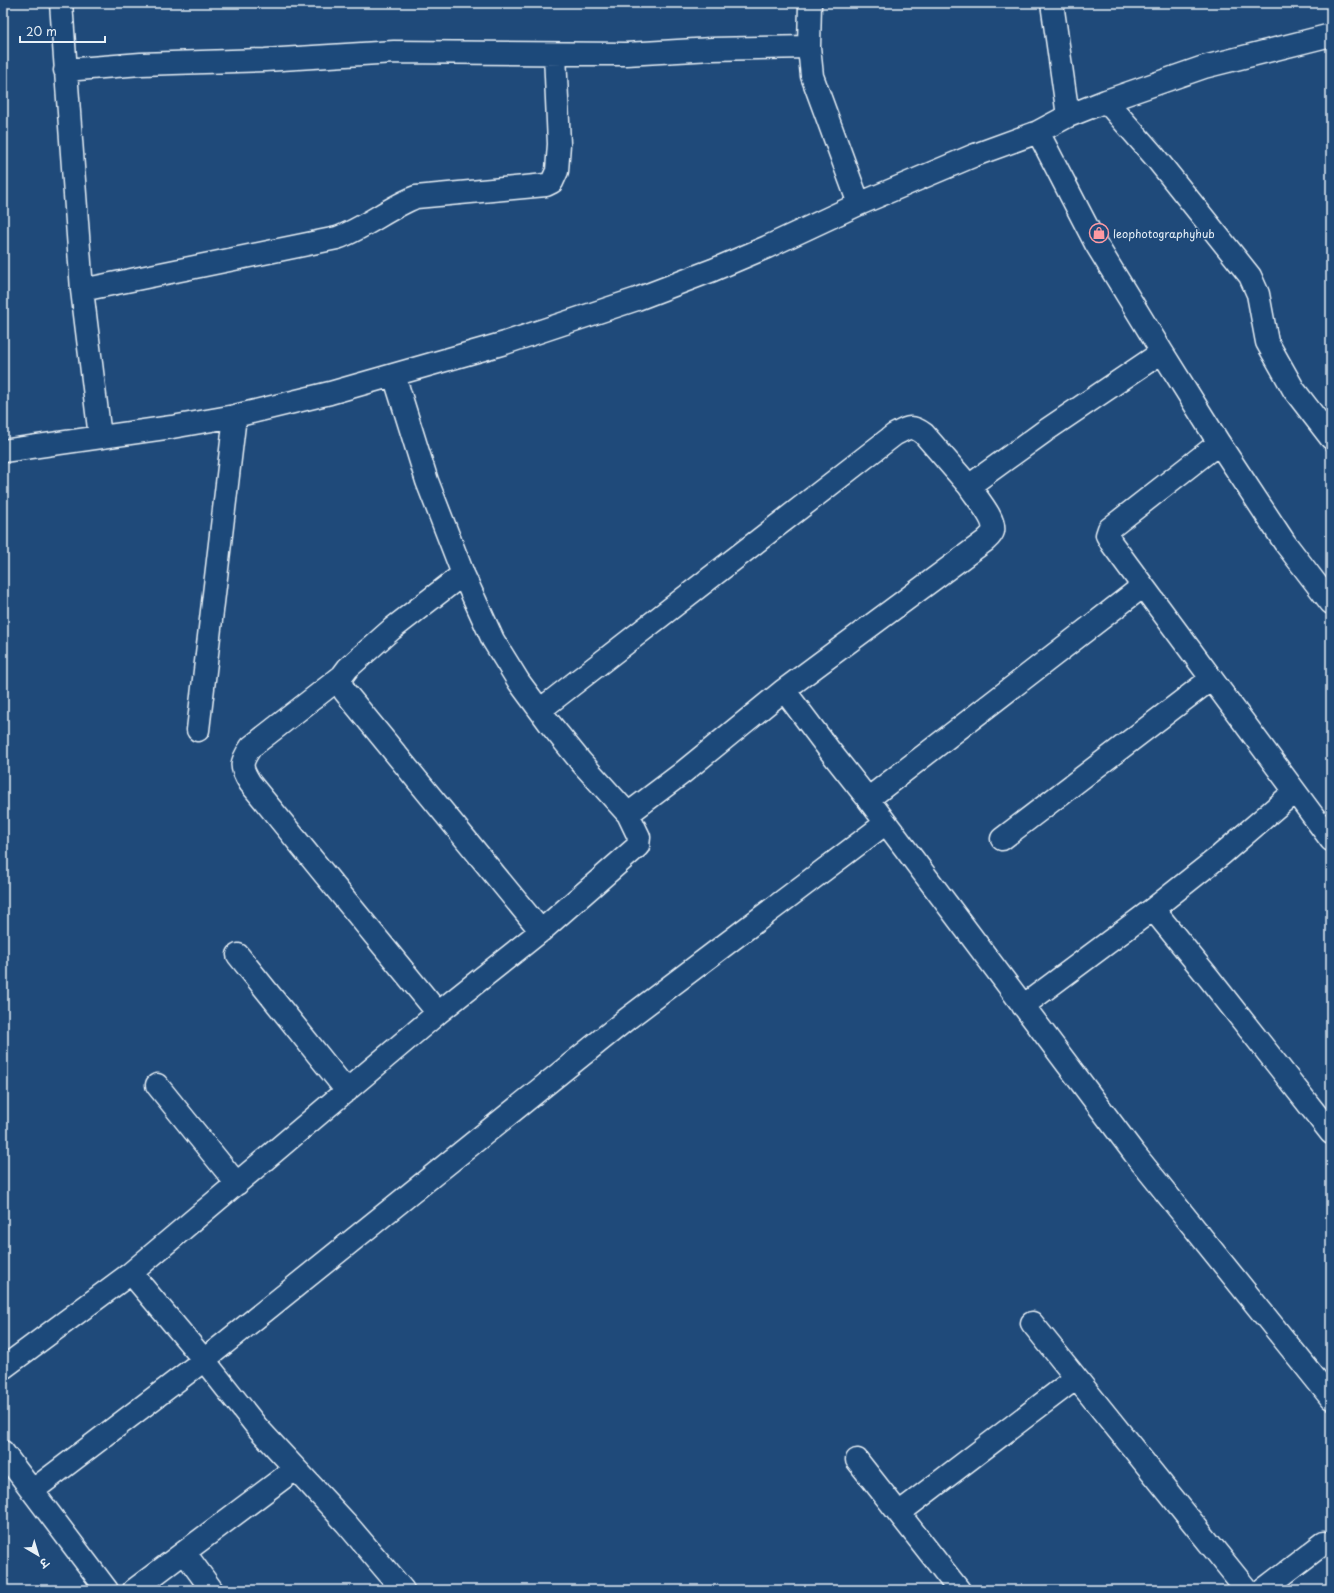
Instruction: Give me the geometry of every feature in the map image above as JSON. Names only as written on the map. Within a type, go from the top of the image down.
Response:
[{"type":"street","points":[[61,3],[82,290],[100,437]]},
{"type":"street","points":[[810,3],[809,46],[812,76],[859,204]]},
{"type":"street","points":[[1052,3],[1068,116]]},
{"type":"street","points":[[3,451],[172,427],[235,416],[330,393],[505,343],[637,299],[760,250],[859,204],[975,155],[1038,132],[1068,116],[1106,101],[1204,67],[1331,35]]},
{"type":"street","points":[[65,70],[141,64],[265,60],[394,52],[626,54],[712,49],[809,46]]},
{"type":"street","points":[[82,290],[337,238],[367,224],[398,204],[416,197],[546,185],[552,182],[557,171],[558,144],[555,54]]},
{"type":"street","points":[[1106,101],[1155,157],[1250,276],[1258,294],[1267,342],[1294,390],[1331,438]]},
{"type":"street","points":[[1038,132],[1096,244],[1162,352],[1219,443],[1285,543],[1331,604]]},
{"type":"street","points":[[969,486],[1045,431],[1162,352]]},
{"type":"street","points":[[3,1368],[131,1273],[438,1013],[541,931],[638,846],[639,837],[628,814],[581,762],[540,710],[519,682],[493,640],[463,574],[427,481],[394,375]]},
{"type":"street","points":[[198,730],[235,416]]},
{"type":"street","points":[[540,710],[894,435],[908,428],[917,428],[924,434],[969,486],[991,519],[993,525],[993,532],[985,541],[784,690],[681,774],[628,814]]},
{"type":"street","points":[[1219,443],[1109,529],[1107,535],[1112,544],[1211,679],[1331,840]]},
{"type":"street","points":[[438,1013],[250,783],[242,771],[243,759],[251,747],[342,676],[348,668],[392,629],[463,574]]},
{"type":"street","points":[[868,799],[1143,586]]},
{"type":"street","points":[[342,676],[341,684],[345,692],[541,931]]},
{"type":"street","points":[[1002,839],[1211,679]]},
{"type":"street","points":[[784,690],[1134,1152],[1331,1398]]},
{"type":"street","points":[[1023,1006],[1153,909],[1221,855],[1294,792]]},
{"type":"street","points":[[32,1491],[204,1360],[627,1019],[886,823]]},
{"type":"street","points":[[1153,909],[1331,1133]]},
{"type":"street","points":[[238,955],[347,1091]]},
{"type":"street","points":[[157,1085],[237,1184]]},
{"type":"street","points":[[131,1273],[204,1360],[257,1427],[294,1469],[351,1529],[403,1590]]},
{"type":"street","points":[[1032,1323],[1247,1590]]},
{"type":"street","points":[[899,1512],[1076,1378]]},
{"type":"street","points":[[3,1452],[107,1590]]},
{"type":"street","points":[[857,1460],[959,1590]]},
{"type":"street","points":[[134,1590],[185,1553],[294,1469]]},
{"type":"street","points":[[1263,1590],[1324,1543]]},
{"type":"street","points":[[185,1553],[212,1590]]},
{"type":"place","name":"leophotographyhub","points":[[1099,233]]}]
